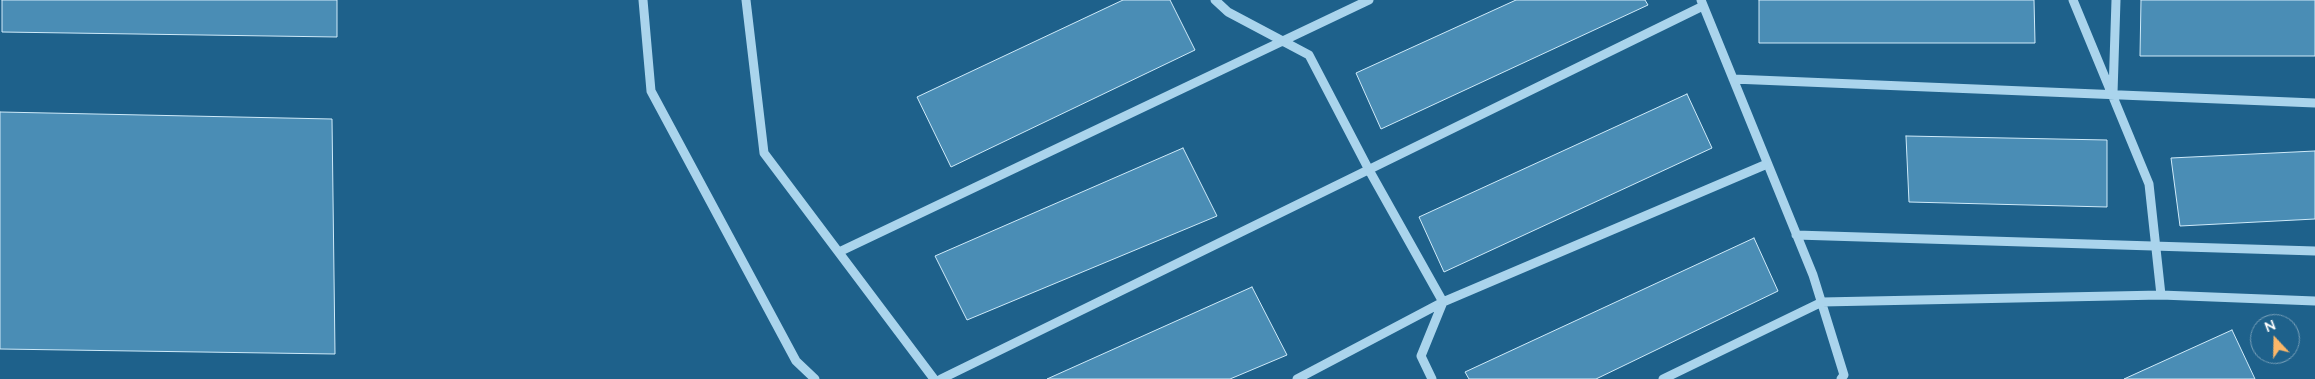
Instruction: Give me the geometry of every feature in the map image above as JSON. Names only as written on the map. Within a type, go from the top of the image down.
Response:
[{"type":"street","points":[[643,0],[651,91],[796,361],[815,379]]},
{"type":"street","points":[[746,0],[764,152],[934,379]]},
{"type":"street","points":[[1215,0],[1228,12],[1309,55],[1369,170],[1443,302]]},
{"type":"street","points":[[839,252],[1369,0]]},
{"type":"street","points":[[2073,0],[2149,184],[2161,295]]},
{"type":"street","points":[[2113,96],[2116,0]]},
{"type":"street","points":[[941,379],[1369,170],[1702,3],[1822,302],[1845,378]]},
{"type":"street","points":[[1733,79],[2315,104]]},
{"type":"street","points":[[1297,379],[1443,302],[1767,164]]},
{"type":"street","points":[[1796,235],[2315,251]]},
{"type":"street","points":[[1663,379],[1822,302],[2161,295],[2315,301]]},
{"type":"street","points":[[1432,379],[1421,356],[1443,302]]},
{"type":"building","points":[[2,0],[337,0],[337,37],[2,32]]},
{"type":"building","points":[[1123,0],[1170,0],[1195,50],[951,167],[917,97]]},
{"type":"building","points":[[1516,0],[1645,0],[1648,5],[1381,129],[1356,73]]},
{"type":"building","points":[[1759,0],[2034,0],[2035,43],[1759,43]]},
{"type":"building","points":[[2141,0],[2315,0],[2315,56],[2140,56]]},
{"type":"building","points":[[1687,94],[1712,148],[1444,272],[1419,217]]},
{"type":"building","points":[[0,112],[332,119],[335,354],[0,349]]},
{"type":"building","points":[[1906,136],[2107,140],[2107,207],[1909,202]]},
{"type":"building","points":[[1183,148],[1217,216],[967,320],[935,256]]},
{"type":"building","points":[[2315,151],[2315,219],[2180,226],[2171,158]]},
{"type":"building","points":[[1754,238],[1778,291],[1596,379],[1469,379],[1465,372]]},
{"type":"building","points":[[1252,287],[1287,355],[1230,379],[1047,379]]},
{"type":"building","points":[[2232,330],[2255,379],[2124,379]]}]
